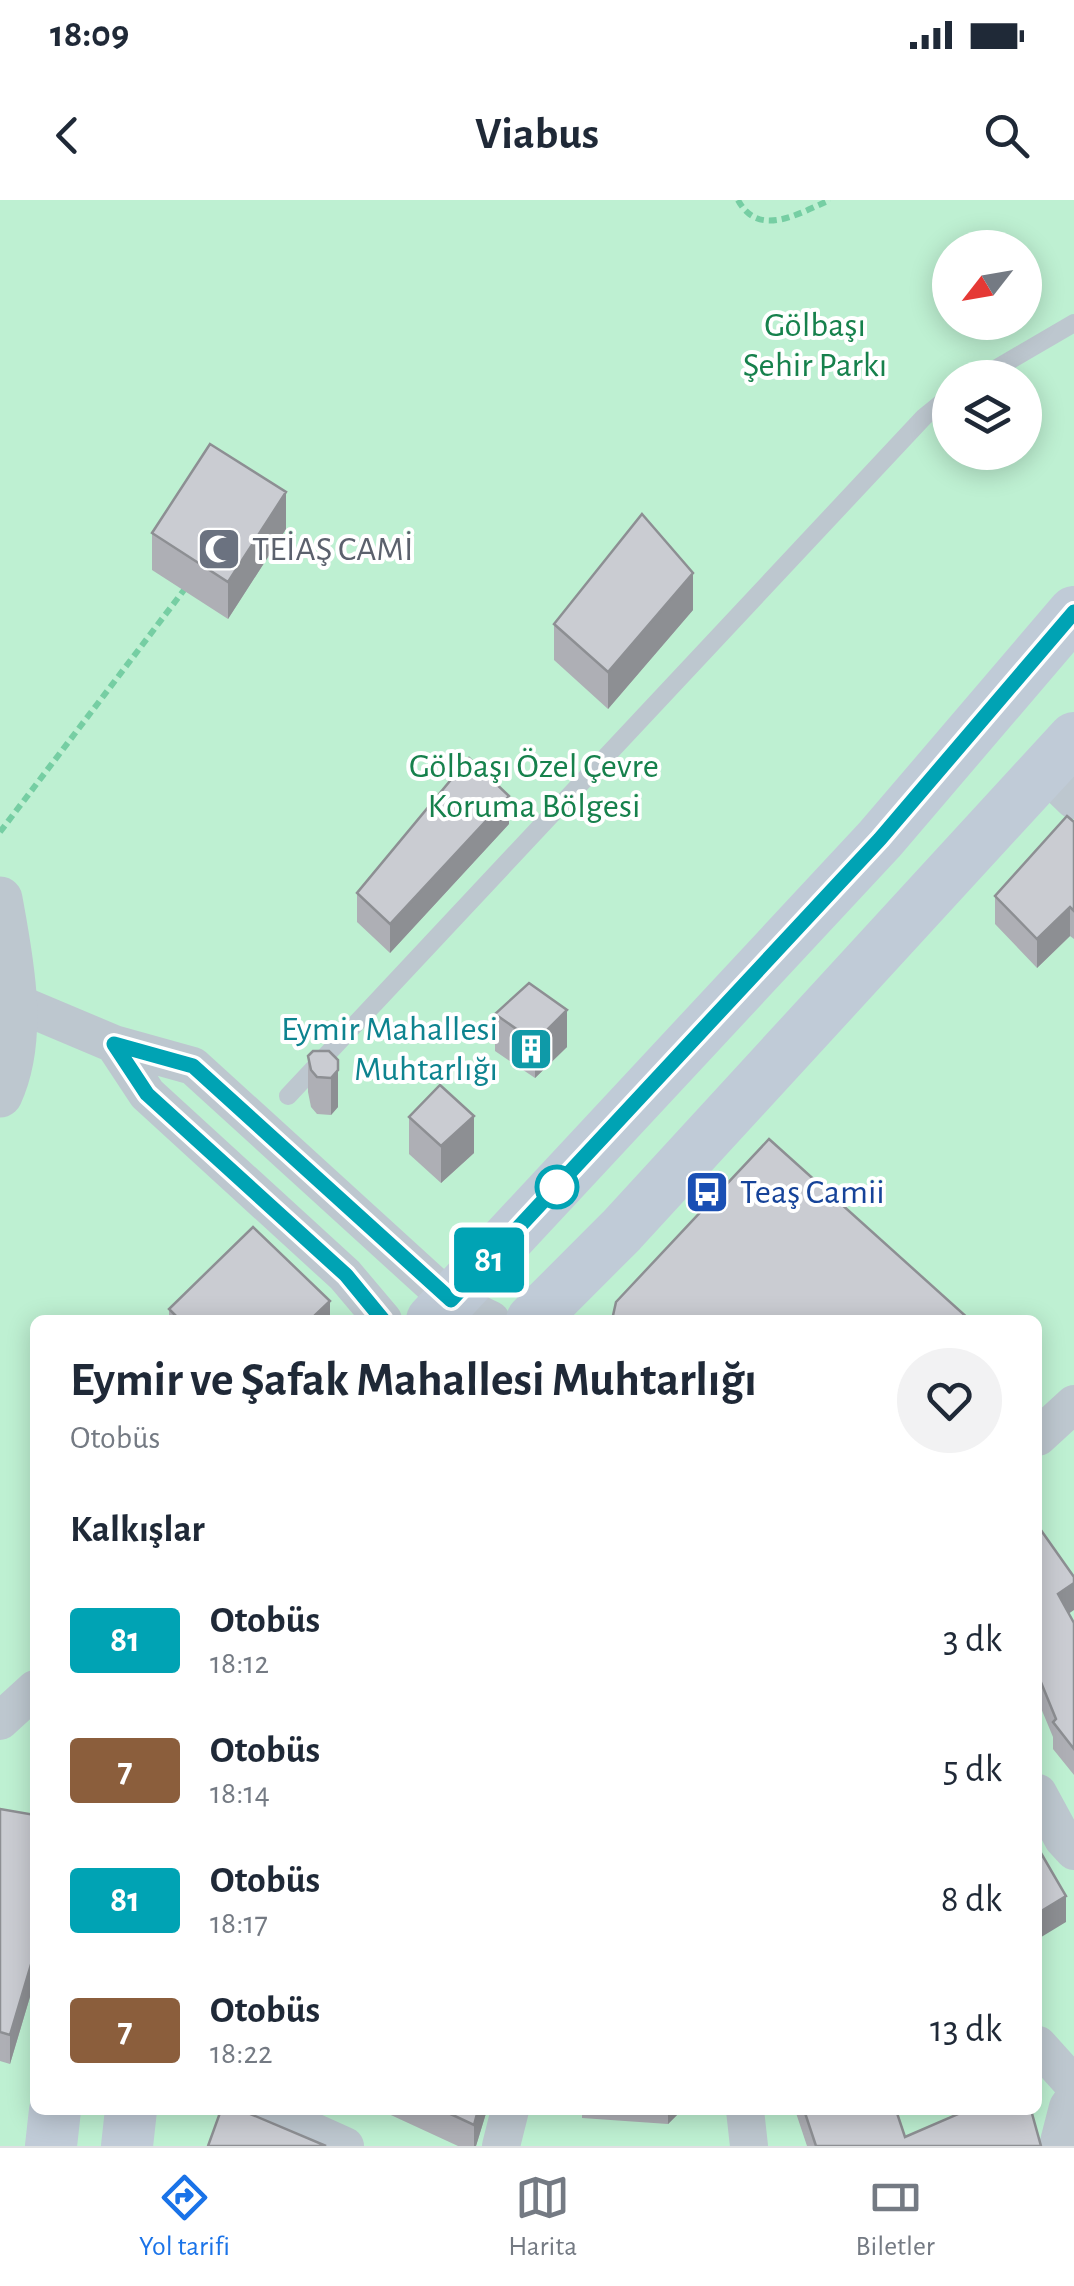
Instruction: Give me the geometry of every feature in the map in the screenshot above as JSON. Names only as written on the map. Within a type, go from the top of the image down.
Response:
[{"type":"main road","points":[[458,1314],[880,839],[1074,612]]},
{"type":"main road","points":[[537,1315],[1064,770]]},
{"type":"main road","points":[[52,2146],[55,2115]]},
{"type":"main road","points":[[127,2146],[130,2115]]},
{"type":"street","points":[[0,899],[16,982],[7,999],[9,1076],[0,1095]]},
{"type":"street","points":[[7,999],[114,1044],[193,1066],[458,1314]]},
{"type":"street","points":[[114,1044],[147,1094],[346,1275],[379,1315]]},
{"type":"street","points":[[1042,1433],[1074,1404]]},
{"type":"street","points":[[0,1721],[30,1694]]},
{"type":"street","points":[[1042,1801],[1063,1840],[1074,1852]]},
{"type":"street","points":[[1042,2049],[1074,2085]]},
{"type":"street","points":[[1058,2146],[1074,2098]]},
{"type":"street","points":[[276,2115],[345,2146]]},
{"type":"street","points":[[501,2146],[509,2115]]},
{"type":"street","points":[[746,2115],[749,2146]]},
{"type":"lane","points":[[1011,360],[1074,323]]},
{"type":"lane","points":[[288,1096],[932,411]]},
{"type":"path","points":[[738,200],[752,216],[773,223],[830,200]]},
{"type":"path","points":[[0,832],[184,590]]},
{"type":"green space","name":"Gölbaşı Özel Çevre Koruma Bölgesi","points":[[0,200],[1074,200],[1074,2146],[0,2146]]},
{"type":"building","points":[[210,444],[286,492],[228,582],[152,533]]},
{"type":"building","points":[[642,514],[693,573],[608,672],[554,624]]},
{"type":"building","points":[[469,758],[509,796],[390,924],[357,893]]},
{"type":"building","points":[[1067,816],[1074,822],[1074,911],[1070,907],[1037,939],[995,896]]},
{"type":"building","points":[[529,983],[567,1010],[535,1042],[495,1014]]},
{"type":"building","points":[[313,1051],[329,1051],[338,1060],[338,1070],[331,1078],[317,1077],[311,1070],[308,1056]]},
{"type":"building","points":[[440,1085],[474,1116],[441,1146],[409,1117]]},
{"type":"building","points":[[769,1139],[964,1315],[613,1315],[616,1302]]},
{"type":"building","points":[[253,1227],[330,1301],[315,1315],[175,1315],[169,1309]]},
{"type":"building","points":[[1042,1532],[1074,1577],[1074,1583],[1058,1594],[1074,1623],[1074,1749],[1053,1722],[1056,1719],[1042,1685]]},
{"type":"building","points":[[0,1809],[30,1814],[30,1968],[10,2035],[0,2032]]},
{"type":"building","points":[[1042,1855],[1066,1896],[1042,1911]]},
{"type":"building","points":[[219,2115],[253,2115],[326,2146],[208,2146]]},
{"type":"building","points":[[453,2115],[477,2115],[474,2125]]},
{"type":"building","points":[[806,2115],[898,2115],[905,2137],[956,2115],[1032,2115],[1041,2146],[816,2146]]},
{"type":"bus line","name":"81","points":[[379,1315],[346,1275],[147,1094],[114,1044],[193,1066],[451,1300],[880,839],[1074,612]]},
{"type":"place","name":"TEİAŞ CAMİ","points":[[219,549]]},
{"type":"place","name":"Eymir Mahallesi Muhtarlığı","points":[[531,1049]]},
{"type":"place","name":"Teaş Camii","points":[[707,1192]]},
{"type":"park label","name":"Gölbaşı Şehir Parkı","points":[[815,345]]}]
